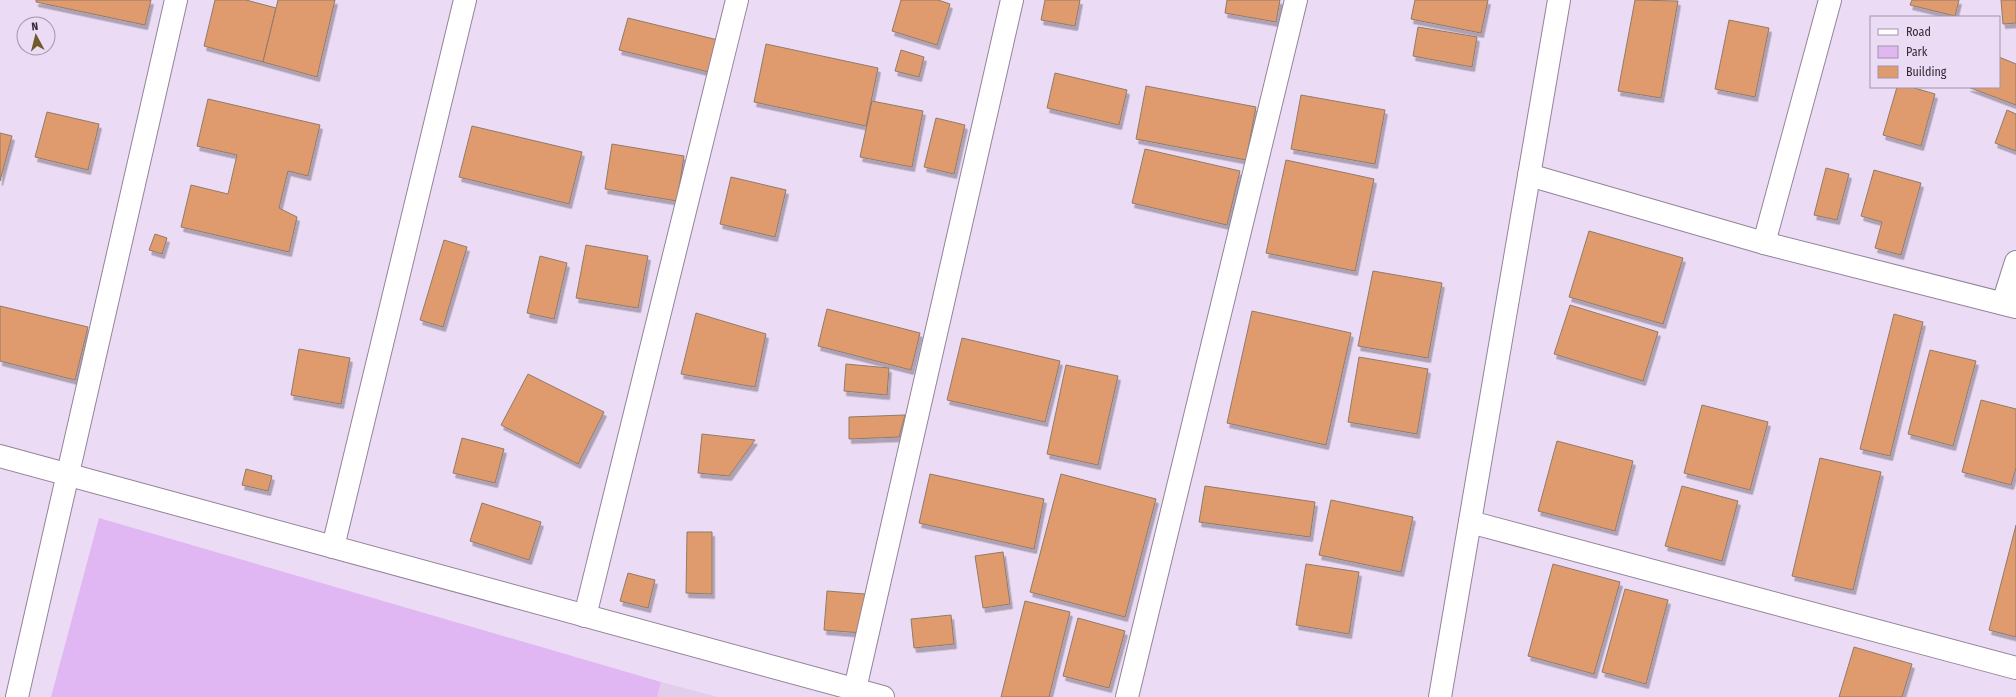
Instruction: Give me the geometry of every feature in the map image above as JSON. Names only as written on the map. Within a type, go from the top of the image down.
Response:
[{"type":"street","points":[[17,697],[176,0]]},
{"type":"street","points":[[333,547],[464,0]]},
{"type":"street","points":[[585,616],[737,0]]},
{"type":"street","points":[[855,689],[1012,0]]},
{"type":"street","points":[[1127,697],[1296,0]]},
{"type":"street","points":[[1440,697],[1559,0]]},
{"type":"street","points":[[1764,243],[1830,0]]},
{"type":"street","points":[[1529,175],[1764,243],[2010,305],[2016,262]]},
{"type":"street","points":[[0,456],[883,697]]},
{"type":"street","points":[[1470,522],[2016,668]]},
{"type":"shaded area","points":[[661,682],[718,697],[657,697]]},
{"type":"green space","points":[[99,518],[661,682],[657,697],[51,697]]},
{"type":"building","points":[[36,0],[151,0],[145,25],[36,2]]},
{"type":"building","points":[[215,0],[246,0],[276,8],[263,62],[204,46]]},
{"type":"building","points":[[278,0],[335,0],[317,77],[263,62]]},
{"type":"building","points":[[901,0],[938,0],[950,4],[937,45],[892,31]]},
{"type":"building","points":[[1045,0],[1080,0],[1075,26],[1041,20]]},
{"type":"building","points":[[1227,0],[1280,0],[1276,22],[1225,13]]},
{"type":"building","points":[[1415,0],[1488,0],[1481,33],[1411,19]]},
{"type":"building","points":[[1635,0],[1678,1],[1661,98],[1618,91]]},
{"type":"building","points":[[1912,0],[1959,0],[1955,16],[1910,5]]},
{"type":"building","points":[[2001,0],[2016,0],[2016,23],[2003,24]]},
{"type":"building","points":[[628,18],[722,41],[713,73],[619,50]]},
{"type":"building","points":[[1729,20],[1769,28],[1755,97],[1715,89]]},
{"type":"building","points":[[1418,27],[1477,37],[1472,67],[1413,56]]},
{"type":"building","points":[[766,44],[878,68],[866,126],[754,102]]},
{"type":"building","points":[[901,50],[924,57],[919,77],[895,71]]},
{"type":"building","points":[[2000,57],[2016,64],[2016,105],[1971,88],[2000,88]]},
{"type":"building","points":[[1055,73],[1127,90],[1119,125],[1047,108]]},
{"type":"building","points":[[1146,86],[1256,107],[1246,160],[1136,139]]},
{"type":"building","points":[[1897,88],[1914,88],[1935,94],[1921,146],[1883,135]]},
{"type":"building","points":[[1301,95],[1385,110],[1375,164],[1291,149]]},
{"type":"building","points":[[208,99],[320,125],[308,176],[288,171],[279,208],[297,217],[289,252],[181,227],[191,185],[228,194],[237,155],[197,146]]},
{"type":"building","points":[[872,101],[923,111],[912,167],[860,157]]},
{"type":"building","points":[[2007,110],[2016,114],[2016,151],[1995,143]]},
{"type":"building","points":[[47,112],[99,124],[88,170],[35,157]]},
{"type":"building","points":[[936,118],[965,125],[954,174],[924,167]]},
{"type":"building","points":[[472,126],[582,152],[569,204],[459,177]]},
{"type":"building","points":[[0,133],[12,136],[0,181]]},
{"type":"building","points":[[612,144],[684,156],[677,201],[605,189]]},
{"type":"building","points":[[1145,149],[1240,171],[1227,225],[1132,203]]},
{"type":"building","points":[[1286,160],[1374,179],[1355,271],[1266,253]]},
{"type":"building","points":[[1826,168],[1849,174],[1837,220],[1814,215]]},
{"type":"building","points":[[1874,170],[1921,183],[1901,255],[1875,248],[1882,222],[1861,216]]},
{"type":"building","points":[[731,177],[786,190],[775,237],[720,224]]},
{"type":"building","points":[[1589,231],[1683,258],[1663,324],[1569,297]]},
{"type":"building","points":[[155,234],[167,238],[162,254],[149,250]]},
{"type":"building","points":[[444,240],[467,247],[443,327],[420,320]]},
{"type":"building","points":[[586,245],[648,256],[638,308],[576,298]]},
{"type":"building","points":[[540,256],[567,263],[554,319],[527,313]]},
{"type":"building","points":[[1373,271],[1442,283],[1428,358],[1358,346]]},
{"type":"building","points":[[1570,305],[1658,332],[1643,381],[1554,354]]},
{"type":"building","points":[[0,306],[88,327],[75,380],[0,361]]},
{"type":"building","points":[[827,309],[920,333],[911,370],[818,346]]},
{"type":"building","points":[[1252,311],[1351,333],[1326,445],[1227,423]]},
{"type":"building","points":[[696,313],[766,334],[755,387],[681,374]]},
{"type":"building","points":[[1894,314],[1923,322],[1890,456],[1860,449]]},
{"type":"building","points":[[962,338],[1060,361],[1045,422],[947,400]]},
{"type":"building","points":[[299,349],[350,358],[341,404],[291,395]]},
{"type":"building","points":[[1930,350],[1976,361],[1953,446],[1908,434]]},
{"type":"building","points":[[1359,357],[1428,369],[1417,434],[1348,422]]},
{"type":"building","points":[[846,364],[889,368],[887,395],[844,391]]},
{"type":"building","points":[[1066,365],[1118,376],[1098,465],[1047,454]]},
{"type":"building","points":[[528,374],[604,412],[578,464],[501,425]]},
{"type":"building","points":[[1981,400],[2016,409],[2016,468],[2011,485],[1962,472]]},
{"type":"building","points":[[1702,405],[1768,422],[1750,490],[1684,473]]},
{"type":"building","points":[[905,415],[899,437],[849,439],[849,417]]},
{"type":"building","points":[[702,434],[755,440],[729,476],[698,473]]},
{"type":"building","points":[[462,438],[504,449],[495,483],[453,473]]},
{"type":"building","points":[[1557,441],[1633,461],[1615,531],[1538,511]]},
{"type":"building","points":[[1820,458],[1881,472],[1853,590],[1792,576]]},
{"type":"building","points":[[246,469],[272,476],[268,491],[242,485]]},
{"type":"building","points":[[930,474],[1044,499],[1034,549],[919,523]]},
{"type":"building","points":[[1061,474],[1156,499],[1125,617],[1030,592]]},
{"type":"building","points":[[1205,486],[1315,502],[1310,537],[1199,522]]},
{"type":"building","points":[[1682,486],[1738,501],[1722,561],[1665,546]]},
{"type":"building","points":[[1331,500],[1413,517],[1401,572],[1319,555]]},
{"type":"building","points":[[482,503],[541,522],[529,560],[470,541]]},
{"type":"building","points":[[2016,525],[2016,637],[1989,630]]},
{"type":"building","points":[[687,532],[712,532],[712,594],[686,593]]},
{"type":"building","points":[[1003,552],[1010,604],[983,608],[975,556]]},
{"type":"building","points":[[1306,564],[1359,572],[1349,634],[1296,625]]},
{"type":"building","points":[[1553,564],[1620,582],[1594,674],[1528,656]]},
{"type":"building","points":[[628,573],[655,580],[648,608],[620,601]]},
{"type":"building","points":[[1625,589],[1668,600],[1646,684],[1602,672]]},
{"type":"building","points":[[827,591],[865,594],[862,633],[824,630]]},
{"type":"building","points":[[1025,601],[1070,612],[1049,697],[1001,697]]},
{"type":"building","points":[[951,615],[954,644],[914,648],[911,619]]},
{"type":"building","points":[[1078,618],[1125,631],[1109,688],[1063,676]]},
{"type":"building","points":[[1854,647],[1912,664],[1902,697],[1839,697]]}]
